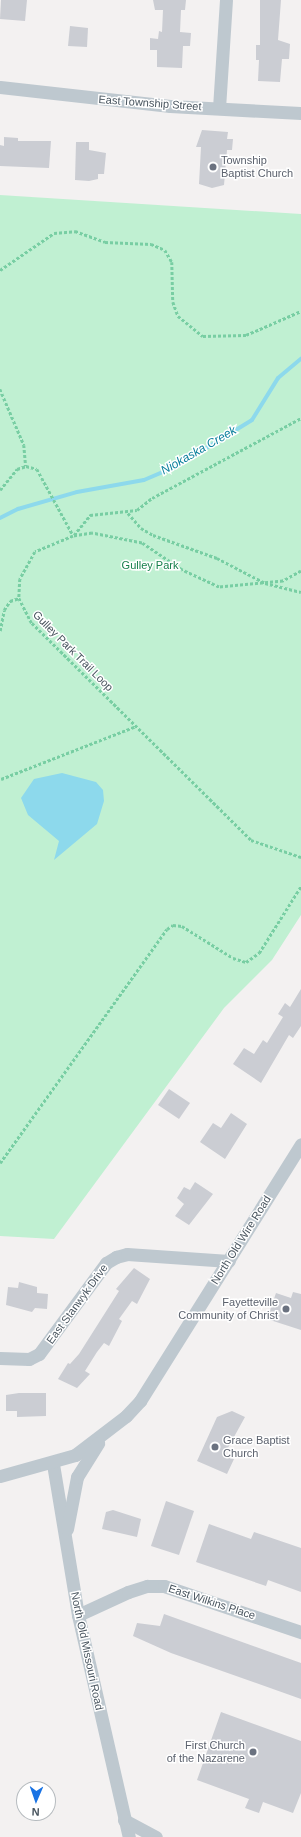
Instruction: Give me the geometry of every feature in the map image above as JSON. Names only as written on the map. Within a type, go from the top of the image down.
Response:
[{"type":"street","points":[[219,108],[226,0]]},
{"type":"street","name":"East Township Street","points":[[0,87],[84,99],[301,113]]},
{"type":"street","name":"North Old Wire Road","points":[[0,1476],[53,1464],[75,1455],[104,1434],[140,1400],[229,1261],[301,1144]]},
{"type":"street","name":"East Stanwyk Drive","points":[[0,1358],[29,1359],[39,1354],[106,1263],[116,1257],[127,1254],[229,1261]]},
{"type":"street","points":[[66,1540],[77,1477],[104,1434]]},
{"type":"street","name":"North Old Missouri Road","points":[[53,1464],[78,1614],[129,1837]]},
{"type":"street","name":"East Wilkins Place","points":[[78,1614],[128,1592],[147,1586],[164,1586],[301,1632]]},
{"type":"street","points":[[124,1820],[156,1837]]},
{"type":"path","points":[[0,270],[49,235],[75,230],[105,242],[151,244],[165,250],[172,262],[173,302],[178,316],[203,336],[246,335],[301,311]]},
{"type":"path","points":[[0,389],[24,445],[26,466]]},
{"type":"path","points":[[73,536],[90,515],[128,513],[301,418]]},
{"type":"path","points":[[0,490],[8,475],[26,466],[37,469],[50,488],[73,536]]},
{"type":"path","points":[[128,513],[141,528],[153,535],[217,558],[265,583],[301,592]]},
{"type":"path","points":[[0,631],[4,610],[10,601],[18,598],[20,578],[35,552],[73,536],[107,534],[142,543],[182,570],[219,587],[283,581],[301,572]]},
{"type":"path","name":"Gulley Park Trail Loop","points":[[18,598],[32,623],[251,840],[301,857]]},
{"type":"path","points":[[0,778],[136,726]]},
{"type":"path","points":[[0,1164],[167,929],[173,925],[182,926],[233,958],[246,962],[259,952],[301,886]]},
{"type":"green space","name":"Gulley Park","points":[[0,195],[301,214],[301,915],[272,960],[224,1008],[54,1239],[0,1236]]},
{"type":"water","points":[[62,773],[96,782],[103,790],[104,801],[97,824],[54,860],[59,841],[28,815],[21,798],[34,779]]},
{"type":"building","points":[[1,0],[27,0],[25,21],[0,19]]},
{"type":"building","points":[[153,0],[186,0],[185,10],[181,10],[180,32],[191,33],[190,46],[183,46],[182,68],[157,67],[157,50],[150,50],[150,38],[158,39],[159,31],[162,32],[163,10],[155,10]]},
{"type":"building","points":[[260,0],[281,0],[278,40],[290,44],[289,59],[282,59],[280,82],[258,81],[259,60],[256,60],[256,45],[260,45]]},
{"type":"building","points":[[70,26],[88,28],[87,47],[68,46]]},
{"type":"building","name":"Township Baptist Church","points":[[202,130],[228,132],[227,139],[233,139],[232,150],[227,150],[224,185],[212,188],[199,184],[201,147],[196,147]]},
{"type":"building","points":[[4,137],[18,138],[18,141],[51,141],[49,168],[0,166],[0,145],[4,146]]},
{"type":"building","points":[[76,142],[89,142],[89,150],[106,153],[104,174],[98,174],[98,179],[89,181],[75,180]]},
{"type":"building","points":[[301,989],[301,1026],[293,1038],[289,1035],[261,1083],[233,1064],[244,1048],[254,1054],[263,1040],[267,1043],[283,1017],[278,1014],[285,1003],[290,1007]]},
{"type":"building","points":[[169,1089],[190,1103],[179,1119],[158,1105]]},
{"type":"building","points":[[231,1113],[247,1124],[225,1159],[200,1142],[213,1123],[221,1128]]},
{"type":"building","points":[[195,1182],[213,1194],[189,1225],[175,1216],[184,1204],[177,1198],[184,1187],[190,1190]]},
{"type":"building","points":[[134,1268],[150,1279],[137,1304],[132,1301],[119,1319],[122,1321],[109,1346],[104,1343],[85,1371],[90,1374],[77,1388],[58,1379],[68,1363],[70,1364],[79,1354],[119,1291],[116,1289]]},
{"type":"building","points":[[19,1282],[37,1287],[37,1293],[48,1294],[47,1309],[35,1308],[32,1312],[6,1305],[8,1287],[18,1288]]},
{"type":"building","name":"Fayetteville Community of Christ","points":[[293,1292],[301,1294],[301,1330],[267,1319],[276,1293],[291,1298]]},
{"type":"building","points":[[19,1393],[46,1393],[46,1416],[17,1417],[17,1411],[6,1411],[6,1395]]},
{"type":"building","name":"Grace Baptist Church","points":[[232,1411],[245,1417],[224,1455],[234,1459],[227,1474],[197,1461],[217,1417]]},
{"type":"building","points":[[166,1501],[194,1511],[179,1555],[151,1546]]},
{"type":"building","points":[[113,1510],[141,1519],[137,1537],[102,1529],[106,1512]]},
{"type":"building","points":[[209,1524],[251,1539],[254,1532],[301,1548],[301,1592],[268,1580],[266,1586],[196,1562]]},
{"type":"building","points":[[164,1614],[301,1663],[301,1699],[171,1653],[133,1636],[137,1623],[160,1626]]},
{"type":"building","name":"First Church of the Nazarene","points":[[221,1712],[301,1741],[301,1793],[293,1813],[263,1802],[259,1813],[245,1808],[249,1799],[197,1780]]},
{"type":"waterway","name":"Niokaska Creek","points":[[0,518],[18,509],[77,492],[144,480],[177,466],[252,420],[278,378],[301,359]]},
{"type":"place","name":"Township Baptist Church","points":[[213,167]]},
{"type":"place","name":"Fayetteville Community of Christ","points":[[286,1309]]},
{"type":"place","name":"Grace Baptist Church","points":[[215,1447]]},
{"type":"place","name":"First Church of the Nazarene","points":[[253,1752]]}]
